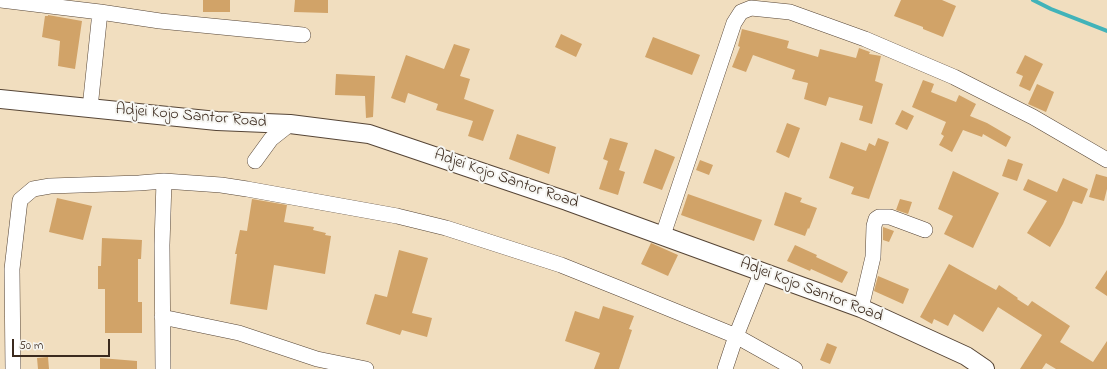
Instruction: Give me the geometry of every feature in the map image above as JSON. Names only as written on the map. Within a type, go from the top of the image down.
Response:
[{"type":"street","points":[[0,0],[160,21],[303,35]]},
{"type":"street","points":[[663,236],[734,23],[741,12],[751,8],[790,12],[866,38],[954,77],[1033,117],[1107,160]]},
{"type":"street","points":[[90,108],[100,12]]},
{"type":"street","name":"Adjei Kojo Santor Road","points":[[0,98],[217,121],[290,124],[368,134],[663,236],[861,308],[966,356],[985,369]]},
{"type":"street","points":[[255,161],[271,139],[290,124]]},
{"type":"street","points":[[163,369],[162,245],[164,181]]},
{"type":"street","points":[[13,369],[6,321],[20,200],[33,190],[50,186],[164,181],[222,185],[247,189],[397,216],[446,228],[561,265],[736,336],[794,369]]},
{"type":"street","points":[[861,308],[873,257],[874,226],[876,219],[879,216],[890,217],[925,230]]},
{"type":"street","points":[[725,369],[736,336],[762,272]]},
{"type":"street","points":[[162,317],[239,333],[316,364],[366,369]]},
{"type":"building","points":[[203,0],[230,0],[230,12],[203,12]]},
{"type":"building","points":[[295,0],[328,0],[328,13],[294,12]]},
{"type":"building","points":[[901,0],[942,0],[956,6],[943,37],[923,29],[923,27],[894,16]]},
{"type":"building","points":[[48,15],[82,21],[75,69],[58,66],[60,41],[42,37],[45,16]]},
{"type":"building","points":[[742,29],[789,41],[787,48],[818,57],[820,49],[856,58],[859,48],[870,52],[869,54],[881,56],[875,81],[883,84],[872,124],[859,120],[863,106],[829,97],[826,106],[804,99],[808,83],[792,79],[795,70],[753,55],[746,72],[732,67],[740,47],[738,46]]},
{"type":"building","points":[[561,34],[582,44],[576,57],[555,47]]},
{"type":"building","points":[[653,37],[700,55],[692,75],[645,57]]},
{"type":"building","points":[[454,44],[470,49],[460,76],[470,79],[464,99],[494,110],[483,141],[468,136],[473,121],[436,110],[438,104],[408,93],[405,103],[391,98],[406,55],[444,69]]},
{"type":"building","points":[[1025,55],[1043,64],[1030,91],[1019,86],[1023,76],[1016,73]]},
{"type":"building","points":[[336,74],[375,76],[373,117],[366,118],[365,96],[335,95]]},
{"type":"building","points":[[923,80],[934,84],[931,92],[956,102],[959,95],[976,104],[970,116],[987,123],[1011,137],[1006,147],[983,134],[982,137],[963,130],[952,152],[939,145],[944,136],[941,134],[946,122],[912,107]]},
{"type":"building","points":[[1037,84],[1054,92],[1046,112],[1028,104]]},
{"type":"building","points":[[902,110],[914,116],[907,130],[895,124]]},
{"type":"building","points":[[787,123],[800,128],[789,158],[776,152]]},
{"type":"building","points":[[517,134],[556,147],[549,174],[509,159]]},
{"type":"building","points":[[610,138],[628,143],[619,170],[625,172],[618,195],[599,189],[608,161],[603,159]]},
{"type":"building","points":[[878,138],[889,142],[869,199],[851,194],[854,187],[829,178],[841,142],[866,151],[869,143],[875,146]]},
{"type":"building","points":[[655,149],[675,157],[662,190],[643,183]]},
{"type":"building","points":[[1008,159],[1023,164],[1017,181],[1002,176]]},
{"type":"building","points":[[700,160],[713,165],[709,175],[696,170]]},
{"type":"building","points":[[953,171],[999,193],[973,248],[944,234],[953,216],[938,209]]},
{"type":"building","points":[[1096,174],[1107,177],[1107,189],[1104,201],[1089,197]]},
{"type":"building","points":[[1063,178],[1088,189],[1082,204],[1073,201],[1063,224],[1050,247],[1027,233],[1047,201],[1023,190],[1028,179],[1057,192]]},
{"type":"building","points":[[785,192],[802,198],[800,202],[817,208],[805,236],[774,225]]},
{"type":"building","points":[[688,194],[762,220],[754,241],[681,215]]},
{"type":"building","points":[[57,198],[92,206],[83,240],[49,232]]},
{"type":"building","points":[[252,199],[287,205],[284,222],[314,227],[313,230],[326,233],[325,235],[331,236],[325,274],[274,265],[267,310],[230,304],[237,254],[235,254],[240,230],[247,231]]},
{"type":"building","points":[[900,199],[912,202],[908,214],[896,210]]},
{"type":"building","points":[[883,227],[894,231],[889,242],[883,240]]},
{"type":"building","points":[[102,238],[142,240],[141,259],[138,259],[138,302],[142,302],[142,333],[105,333],[105,289],[98,289],[98,266],[101,266]]},
{"type":"building","points":[[651,243],[678,255],[668,276],[641,264]]},
{"type":"building","points":[[795,245],[848,272],[842,283],[811,269],[810,271],[787,261]]},
{"type":"building","points":[[399,250],[428,258],[412,313],[432,318],[427,337],[402,330],[400,335],[366,324],[375,294],[387,297]]},
{"type":"building","points":[[949,264],[996,290],[999,285],[1028,306],[1032,301],[1070,326],[1060,342],[1093,362],[1107,341],[1107,369],[1056,369],[1046,363],[1042,369],[1020,369],[1042,335],[998,307],[983,332],[954,314],[948,326],[934,319],[932,324],[920,317]]},
{"type":"building","points":[[1107,270],[1107,296],[1095,288]]},
{"type":"building","points":[[878,276],[909,289],[903,304],[874,291]]},
{"type":"building","points":[[603,306],[634,316],[629,329],[632,330],[619,369],[594,369],[600,353],[565,341],[575,311],[599,319]]},
{"type":"building","points":[[827,343],[837,347],[830,364],[820,360]]},
{"type":"building","points":[[48,357],[49,369],[38,369],[37,358]]},
{"type":"building","points":[[100,358],[137,361],[137,369],[100,369]]},
{"type":"waterway","points":[[1033,0],[1051,9],[1107,31]]}]
